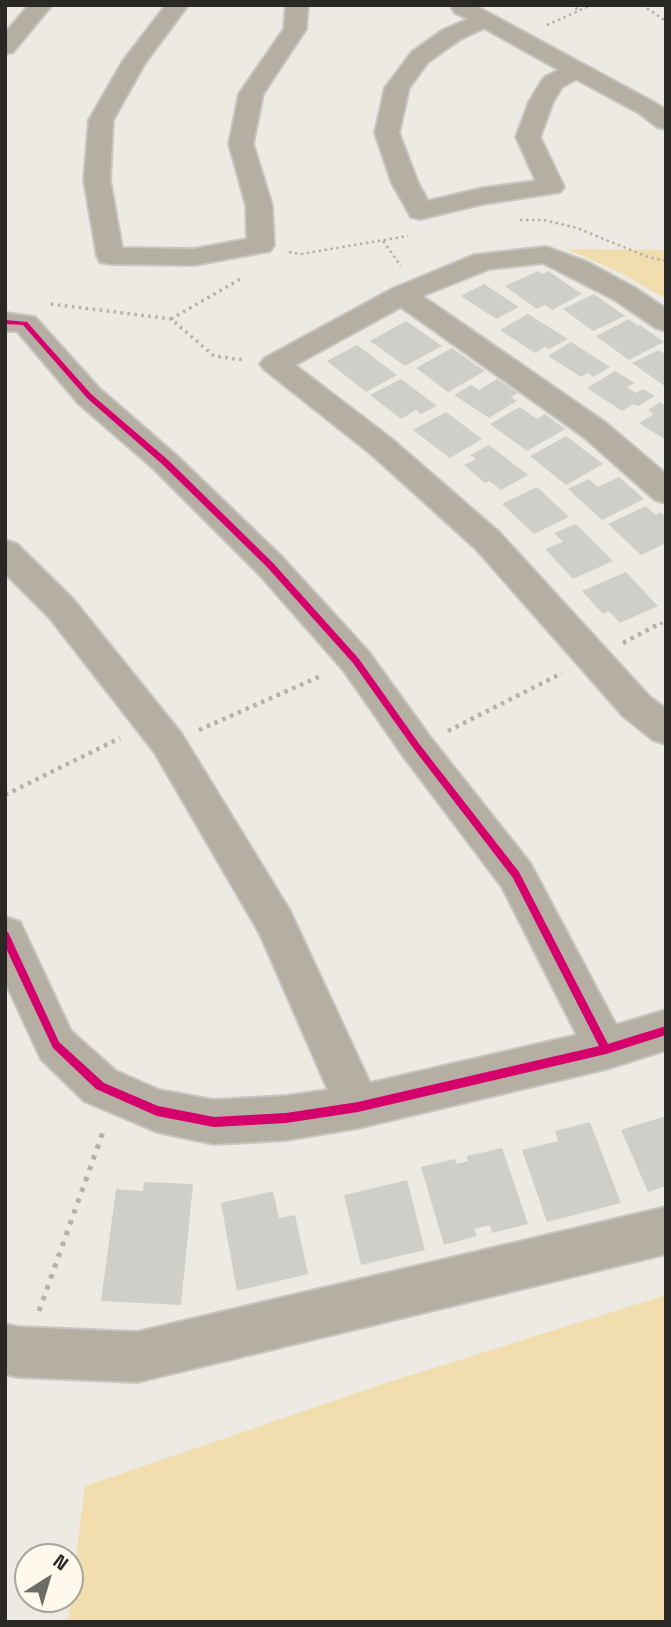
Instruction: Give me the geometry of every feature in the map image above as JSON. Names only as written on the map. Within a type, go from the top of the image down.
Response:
[{"type":"street","points":[[5,47],[41,5]]},
{"type":"street","points":[[177,5],[134,61],[101,120],[97,180],[110,256],[194,257],[261,245],[259,205],[241,144],[251,94],[295,29],[297,5]]},
{"type":"street","points":[[458,5],[647,108],[666,122]]},
{"type":"street","points":[[485,20],[451,35],[420,57],[397,88],[387,133],[405,183],[420,211],[483,196],[551,187],[528,137],[541,102],[553,82],[576,70]]},
{"type":"street","points":[[666,322],[577,268],[545,255],[484,261],[402,295],[275,363],[382,447],[488,541],[636,706],[666,730]]},
{"type":"street","points":[[402,295],[595,430],[666,492]]},
{"type":"street","points":[[5,322],[25,323],[89,397],[165,462],[270,565],[356,661],[417,747],[516,875],[606,1049]]},
{"type":"street","points":[[5,552],[61,608],[160,733],[276,924],[358,1107]]},
{"type":"street","points":[[5,935],[56,1045],[100,1086],[157,1111],[214,1122],[286,1118],[358,1107],[606,1049],[666,1030]]},
{"type":"street","points":[[12,1351],[137,1357],[666,1230]]},
{"type":"path","points":[[570,5],[580,10],[588,6]]},
{"type":"path","points":[[642,5],[666,21]]},
{"type":"path","points":[[171,319],[244,276],[261,245]]},
{"type":"path","points":[[44,303],[171,319],[215,356],[275,363]]},
{"type":"path","points":[[417,747],[666,621]]},
{"type":"path","points":[[5,795],[160,733],[356,661]]},
{"type":"path","points":[[12,1351],[29,1338],[104,1129],[123,1096]]},
{"type":"shaded area","points":[[566,249],[666,250],[666,299],[619,272]]},
{"type":"shaded area","points":[[666,1295],[666,1622],[68,1622],[69,1613],[84,1613],[84,1543],[78,1543],[85,1486],[386,1383]]},
{"type":"building","points":[[538,271],[542,274],[548,271],[582,294],[552,310],[545,305],[537,309],[505,286]]},
{"type":"building","points":[[484,284],[519,307],[496,319],[461,296]]},
{"type":"building","points":[[594,294],[625,316],[593,331],[563,309]]},
{"type":"building","points":[[528,314],[568,339],[535,353],[500,330]]},
{"type":"building","points":[[629,319],[664,342],[629,360],[596,336]]},
{"type":"building","points":[[406,321],[442,346],[405,366],[370,341]]},
{"type":"building","points":[[571,342],[610,367],[593,377],[588,373],[581,377],[548,356]]},
{"type":"building","points":[[357,345],[397,375],[366,392],[327,361]]},
{"type":"building","points":[[452,348],[485,371],[448,392],[416,368]]},
{"type":"building","points":[[659,350],[666,355],[666,387],[632,363]]},
{"type":"building","points":[[615,371],[635,383],[627,387],[636,393],[643,389],[655,396],[622,411],[587,388]]},
{"type":"building","points":[[401,379],[437,406],[421,414],[416,410],[401,419],[370,395]]},
{"type":"building","points":[[497,379],[518,393],[511,397],[517,401],[489,418],[454,395],[471,385],[479,390]]},
{"type":"building","points":[[660,402],[666,405],[666,440],[639,423],[654,414],[648,410]]},
{"type":"building","points":[[520,407],[537,419],[545,414],[565,429],[527,451],[490,424]]},
{"type":"building","points":[[446,412],[482,439],[450,458],[413,430]]},
{"type":"building","points":[[566,436],[603,464],[566,485],[530,456]]},
{"type":"building","points":[[489,445],[528,475],[501,490],[489,481],[485,483],[464,465],[476,459],[470,455]]},
{"type":"building","points":[[619,477],[644,499],[602,520],[568,489],[589,479],[598,487]]},
{"type":"building","points":[[537,487],[569,517],[534,534],[502,504]]},
{"type":"building","points":[[646,506],[656,515],[661,512],[666,517],[666,543],[641,555],[608,524]]},
{"type":"building","points":[[576,524],[613,561],[573,579],[545,549],[563,542],[554,533]]},
{"type":"building","points":[[626,572],[658,606],[620,623],[609,611],[603,614],[582,591]]},
{"type":"building","points":[[666,1116],[666,1186],[648,1192],[621,1130]]},
{"type":"building","points":[[590,1122],[621,1203],[547,1222],[522,1150],[558,1141],[555,1131]]},
{"type":"building","points":[[502,1148],[528,1224],[492,1233],[490,1225],[474,1229],[477,1236],[444,1245],[421,1167],[455,1159],[457,1164],[468,1161],[467,1156]]},
{"type":"building","points":[[407,1180],[425,1250],[361,1265],[344,1195]]},
{"type":"building","points":[[144,1182],[193,1184],[181,1305],[101,1301],[116,1189],[143,1191]]},
{"type":"building","points":[[273,1191],[279,1218],[295,1215],[308,1274],[237,1291],[221,1203]]},
{"type":"cycle path","points":[[5,322],[25,323],[89,396],[165,462],[270,565],[356,661],[417,747],[516,875],[606,1049]]},
{"type":"cycle path","points":[[5,935],[56,1045],[100,1086],[157,1111],[214,1122],[286,1118],[358,1107],[606,1049],[666,1030]]}]
